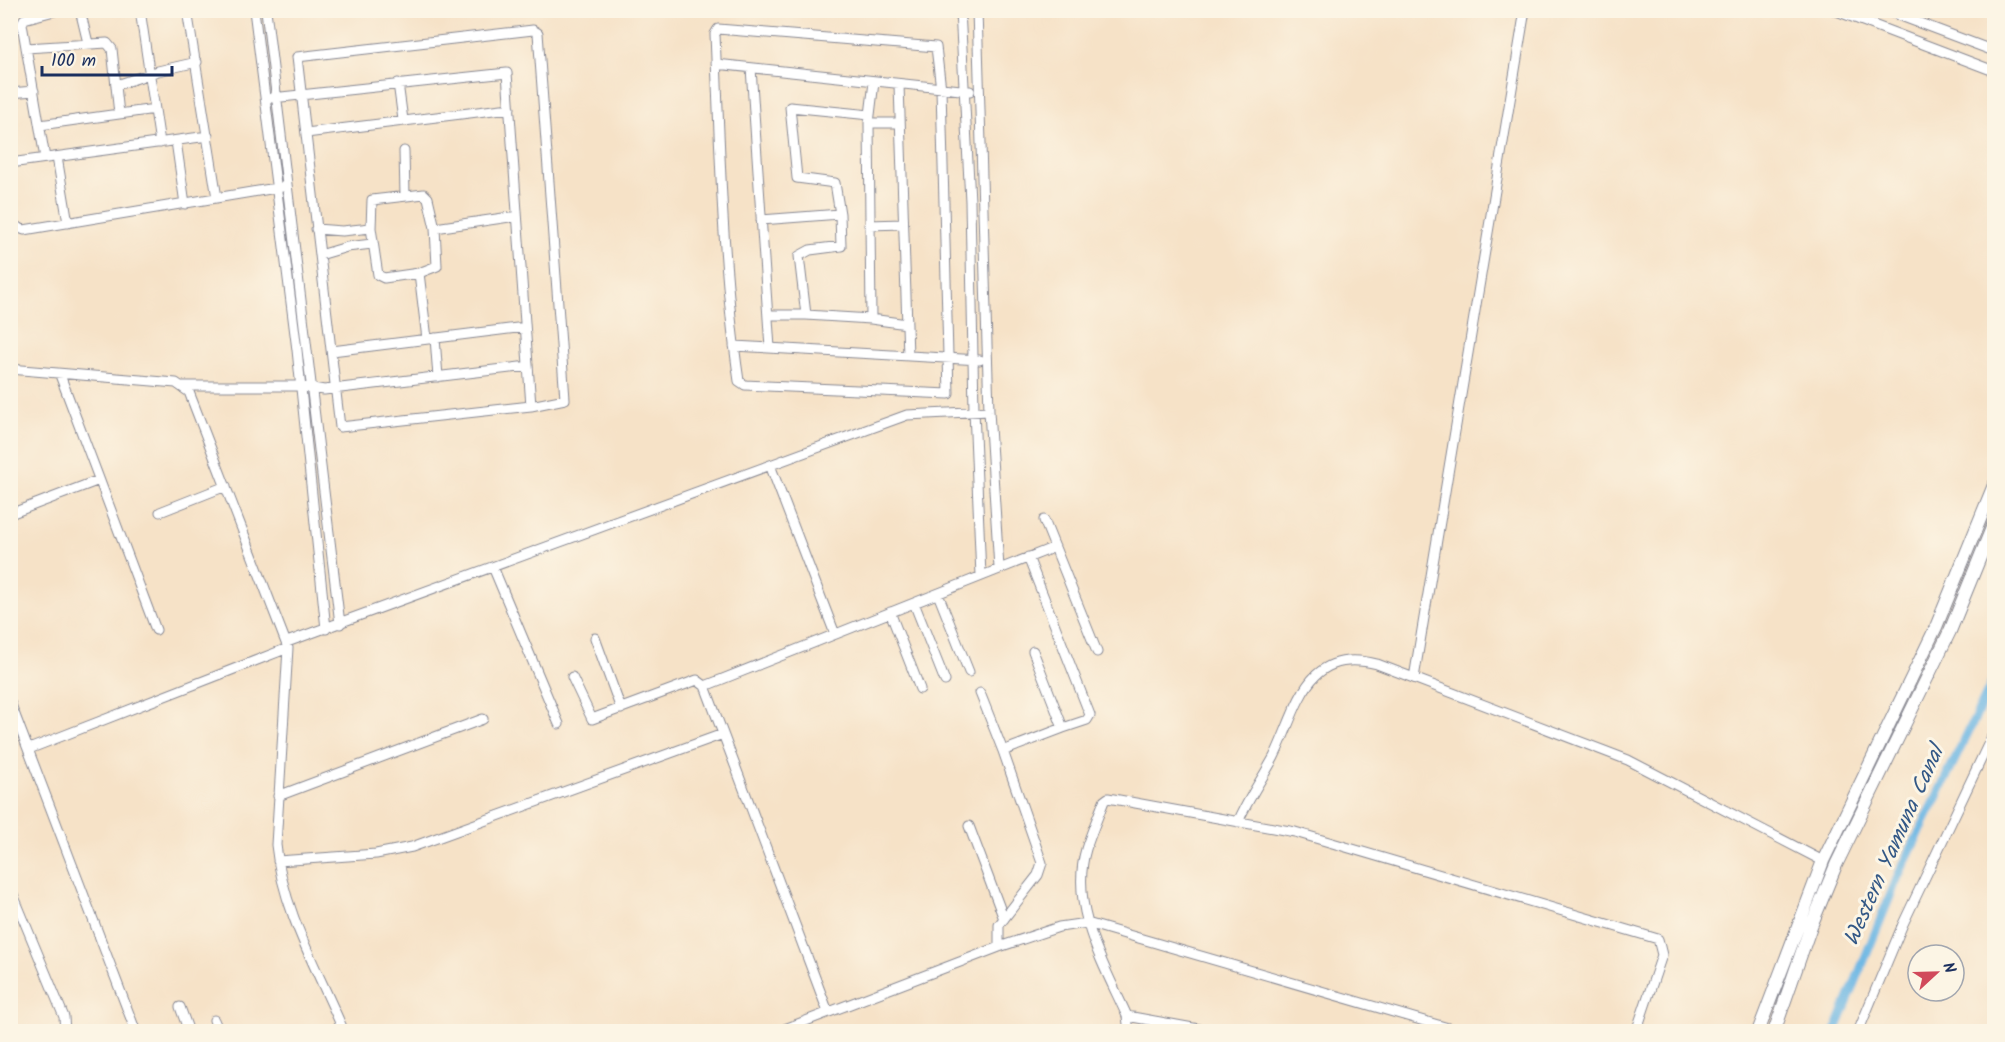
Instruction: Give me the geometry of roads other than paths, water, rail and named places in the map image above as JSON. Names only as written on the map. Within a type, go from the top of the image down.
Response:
[{"type":"street","points":[[45,158],[22,24],[24,19],[58,10]]},
{"type":"street","points":[[80,10],[88,43]]},
{"type":"street","points":[[140,10],[160,143]]},
{"type":"street","points":[[187,10],[217,198]]},
{"type":"street","points":[[254,10],[301,386],[326,629]]},
{"type":"street","points":[[266,10],[340,624]]},
{"type":"street","points":[[960,10],[981,576]]},
{"type":"street","points":[[977,10],[989,411],[999,568]]},
{"type":"street","points":[[1414,678],[1524,10]]},
{"type":"street","points":[[1834,10],[1995,71]]},
{"type":"street","points":[[1885,10],[1995,51]]},
{"type":"street","points":[[718,29],[934,45],[937,49],[941,89],[950,392],[947,395],[745,385],[739,381],[734,346],[716,64],[715,34],[718,29]]},
{"type":"street","points":[[537,31],[566,395],[562,402],[340,427],[306,133],[298,56],[537,31]]},
{"type":"street","points":[[26,48],[105,42],[111,46],[119,114]]},
{"type":"street","points":[[117,85],[150,73],[196,62]]},
{"type":"street","points":[[716,64],[979,92]]},
{"type":"street","points":[[751,68],[770,348]]},
{"type":"street","points":[[265,99],[505,72],[508,75],[531,406]]},
{"type":"street","points":[[871,319],[869,119],[874,82]]},
{"type":"street","points":[[398,84],[403,120]]},
{"type":"street","points":[[899,85],[908,356]]},
{"type":"street","points":[[10,93],[34,91]]},
{"type":"street","points":[[806,315],[799,256],[810,250],[841,246],[840,214],[835,183],[797,178],[790,106],[899,123]]},
{"type":"street","points":[[306,133],[510,108]]},
{"type":"street","points":[[40,125],[155,110]]},
{"type":"street","points":[[10,163],[208,136]]},
{"type":"street","points":[[176,141],[185,204]]},
{"type":"street","points":[[404,151],[405,196]]},
{"type":"street","points":[[57,156],[68,223]]},
{"type":"street","points":[[10,214],[19,230],[288,187]]},
{"type":"street","points":[[426,195],[435,228],[436,266],[420,273],[381,277],[376,272],[372,244],[372,200],[405,196],[426,195]]},
{"type":"street","points":[[762,220],[840,214]]},
{"type":"street","points":[[435,228],[517,216]]},
{"type":"street","points":[[869,225],[903,224]]},
{"type":"street","points":[[316,229],[342,231],[371,228]]},
{"type":"street","points":[[320,255],[346,247],[372,244]]},
{"type":"street","points":[[420,273],[438,377]]},
{"type":"street","points":[[768,315],[871,319],[907,324]]},
{"type":"street","points":[[332,351],[525,327]]},
{"type":"street","points":[[734,346],[974,359],[988,362]]},
{"type":"street","points":[[10,369],[60,375],[167,382],[183,386],[301,386],[324,390],[528,366]]},
{"type":"street","points":[[60,375],[156,630]]},
{"type":"street","points":[[183,386],[189,392],[288,645],[278,796],[278,861],[285,896],[344,1032]]},
{"type":"street","points":[[29,749],[326,629],[907,415],[989,411]]},
{"type":"street","points":[[770,465],[835,634]]},
{"type":"street","points":[[10,514],[99,480]]},
{"type":"street","points":[[1758,1032],[1823,861],[1936,627],[1995,485]]},
{"type":"street","points":[[160,512],[226,486]]},
{"type":"street","points":[[1044,520],[1097,652]]},
{"type":"street","points":[[1773,1032],[1836,864],[1950,632],[1995,523]]},
{"type":"street","points":[[705,686],[1055,546]]},
{"type":"street","points":[[1003,751],[1087,720],[1090,715],[1028,557]]},
{"type":"street","points":[[493,567],[559,724]]},
{"type":"street","points":[[938,594],[969,672]]},
{"type":"street","points":[[914,603],[945,681]]},
{"type":"street","points":[[890,612],[920,689]]},
{"type":"street","points":[[595,638],[621,709]]},
{"type":"street","points":[[1033,651],[1063,728]]},
{"type":"street","points":[[1238,822],[1254,788],[1272,759],[1311,678],[1340,662],[1358,660],[1414,678],[1628,760],[1823,861]]},
{"type":"street","points":[[572,677],[590,718],[621,709],[697,680],[705,686],[828,1012]]},
{"type":"street","points":[[980,693],[1042,863],[1038,875],[1004,919],[998,940]]},
{"type":"street","points":[[10,702],[136,1032]]},
{"type":"street","points":[[278,796],[483,718]]},
{"type":"street","points":[[1858,1032],[1903,924],[1995,732]]},
{"type":"street","points":[[278,861],[376,854],[411,847],[723,734]]},
{"type":"street","points":[[1129,1032],[1127,1016],[1087,923],[1083,901],[1086,850],[1106,799],[1238,822],[1331,842],[1658,939],[1662,955],[1636,1032]]},
{"type":"street","points":[[969,826],[1004,919]]},
{"type":"street","points":[[10,887],[64,1017],[65,1032]]},
{"type":"street","points":[[777,1032],[998,940],[1087,923],[1462,1032]]},
{"type":"street","points":[[180,1007],[189,1032]]},
{"type":"street","points":[[1127,1016],[1215,1032]]},
{"type":"street","points":[[214,1020],[219,1032]]},
{"type":"waterway","name":"Western Yamuna Canal","points":[[1835,1032],[1899,874],[1994,679]]}]
